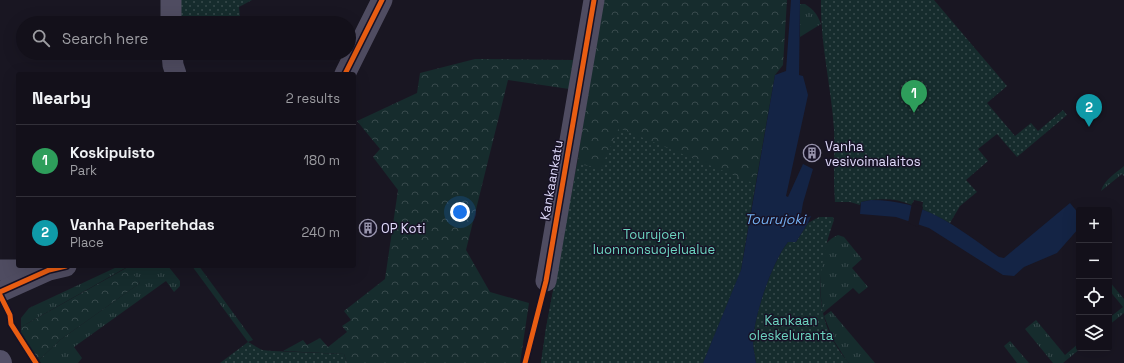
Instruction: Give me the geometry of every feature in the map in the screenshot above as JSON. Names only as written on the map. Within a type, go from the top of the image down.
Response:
[{"type":"street","points":[[171,0],[171,16]]},
{"type":"street","points":[[356,52],[382,0]]},
{"type":"street","name":"Kankaankatu","points":[[546,281],[594,0]]},
{"type":"street","points":[[173,60],[175,72]]},
{"type":"street","points":[[346,72],[352,60]]},
{"type":"street","points":[[0,270],[57,268]]},
{"type":"street","points":[[0,292],[57,268]]},
{"type":"green space","points":[[177,0],[252,0],[239,7],[240,16],[177,16]]},
{"type":"green space","points":[[602,0],[787,0],[783,65],[775,75],[740,273],[703,363],[541,363],[546,328],[577,164]]},
{"type":"green space","points":[[821,0],[934,0],[1007,86],[987,103],[1015,136],[1031,123],[1038,131],[1063,110],[1067,115],[1017,157],[997,134],[978,149],[988,161],[966,180],[977,192],[960,206],[950,223],[922,209],[923,202],[914,200],[912,205],[886,199],[861,202],[860,205],[850,202],[835,202],[834,129],[822,32]]},
{"type":"green space","points":[[800,4],[805,4],[813,10],[821,24],[800,37]]},
{"type":"green space","points":[[475,59],[573,60],[569,89],[508,80],[466,250],[490,292],[529,303],[520,363],[347,363],[344,354],[283,351],[303,340],[307,345],[320,338],[328,347],[347,332],[342,326],[351,320],[344,311],[385,279],[398,190],[373,157],[380,149],[357,121],[417,93],[420,73]]},
{"type":"green space","name":"Tourujoen luonnonsuojelualue","points":[[619,128],[755,184],[741,270],[703,363],[541,363],[546,328],[577,164],[601,168]]},
{"type":"green space","points":[[1124,166],[1124,176],[1122,174],[1101,191],[1107,180]]},
{"type":"green space","name":"Kankaan oleskeluranta","points":[[819,217],[833,217],[834,220],[823,257],[820,294],[823,312],[828,330],[837,347],[849,363],[756,363],[753,344],[754,330],[760,304],[770,275],[788,242],[796,242],[808,223]]},
{"type":"green space","points":[[838,235],[844,237],[862,259],[852,268],[868,287],[859,294],[853,288],[823,313],[821,298],[821,268],[823,250],[831,239]]},
{"type":"green space","points":[[115,268],[125,268],[21,327],[21,318],[29,308]]},
{"type":"green space","points":[[126,268],[129,268],[140,283],[60,340],[39,360],[21,335],[21,327]]},
{"type":"green space","points":[[128,268],[170,268],[180,281],[180,286],[174,292],[166,281],[74,347],[82,358],[78,363],[41,363],[39,360],[60,340],[140,283]]},
{"type":"green space","points":[[193,268],[200,268],[253,340],[248,342]]},
{"type":"green space","points":[[1112,285],[1124,299],[1124,313],[1112,323],[1112,316],[1123,307],[1112,294]]},
{"type":"green space","points":[[831,311],[875,363],[849,363],[847,361],[834,341],[824,316]]},
{"type":"green space","points":[[1036,320],[1065,355],[1076,346],[1076,351],[1077,351],[1063,363],[1053,363],[1025,329]]},
{"type":"green space","points":[[1010,341],[1029,363],[1017,363],[1004,346]]},
{"type":"green space","points":[[248,342],[262,350],[344,354],[347,363],[220,363]]},
{"type":"water","name":"Tourujoki","points":[[791,0],[800,0],[799,75],[803,76],[808,95],[786,196],[788,197],[803,164],[813,169],[803,203],[800,221],[811,216],[796,242],[788,242],[776,262],[770,276],[760,304],[754,330],[753,344],[756,363],[703,363],[741,270],[775,75],[786,71]]},
{"type":"water","points":[[871,200],[891,201],[924,210],[940,217],[969,235],[999,257],[1004,258],[1070,203],[1076,210],[1076,231],[1057,253],[1024,267],[1014,276],[1003,275],[929,228],[896,217],[860,214],[861,202]]},
{"type":"pier","points":[[912,203],[923,207],[918,227],[908,223]]},
{"type":"cycle path","points":[[356,52],[382,0]]},
{"type":"cycle path","points":[[525,363],[546,281],[594,0]]},
{"type":"cycle path","points":[[346,72],[352,60]]},
{"type":"cycle path","points":[[0,292],[49,270],[58,268]]},
{"type":"cycle path","points":[[0,295],[10,315],[11,324],[36,363]]},
{"type":"place","name":"Koskipuisto","points":[[914,113]]},
{"type":"place","name":"Vanha Paperitehdas","points":[[1089,127]]},
{"type":"place","name":"Vanha vesivoimalaitos","points":[[812,153]]},
{"type":"place","name":"OP Koti","points":[[368,228]]}]
